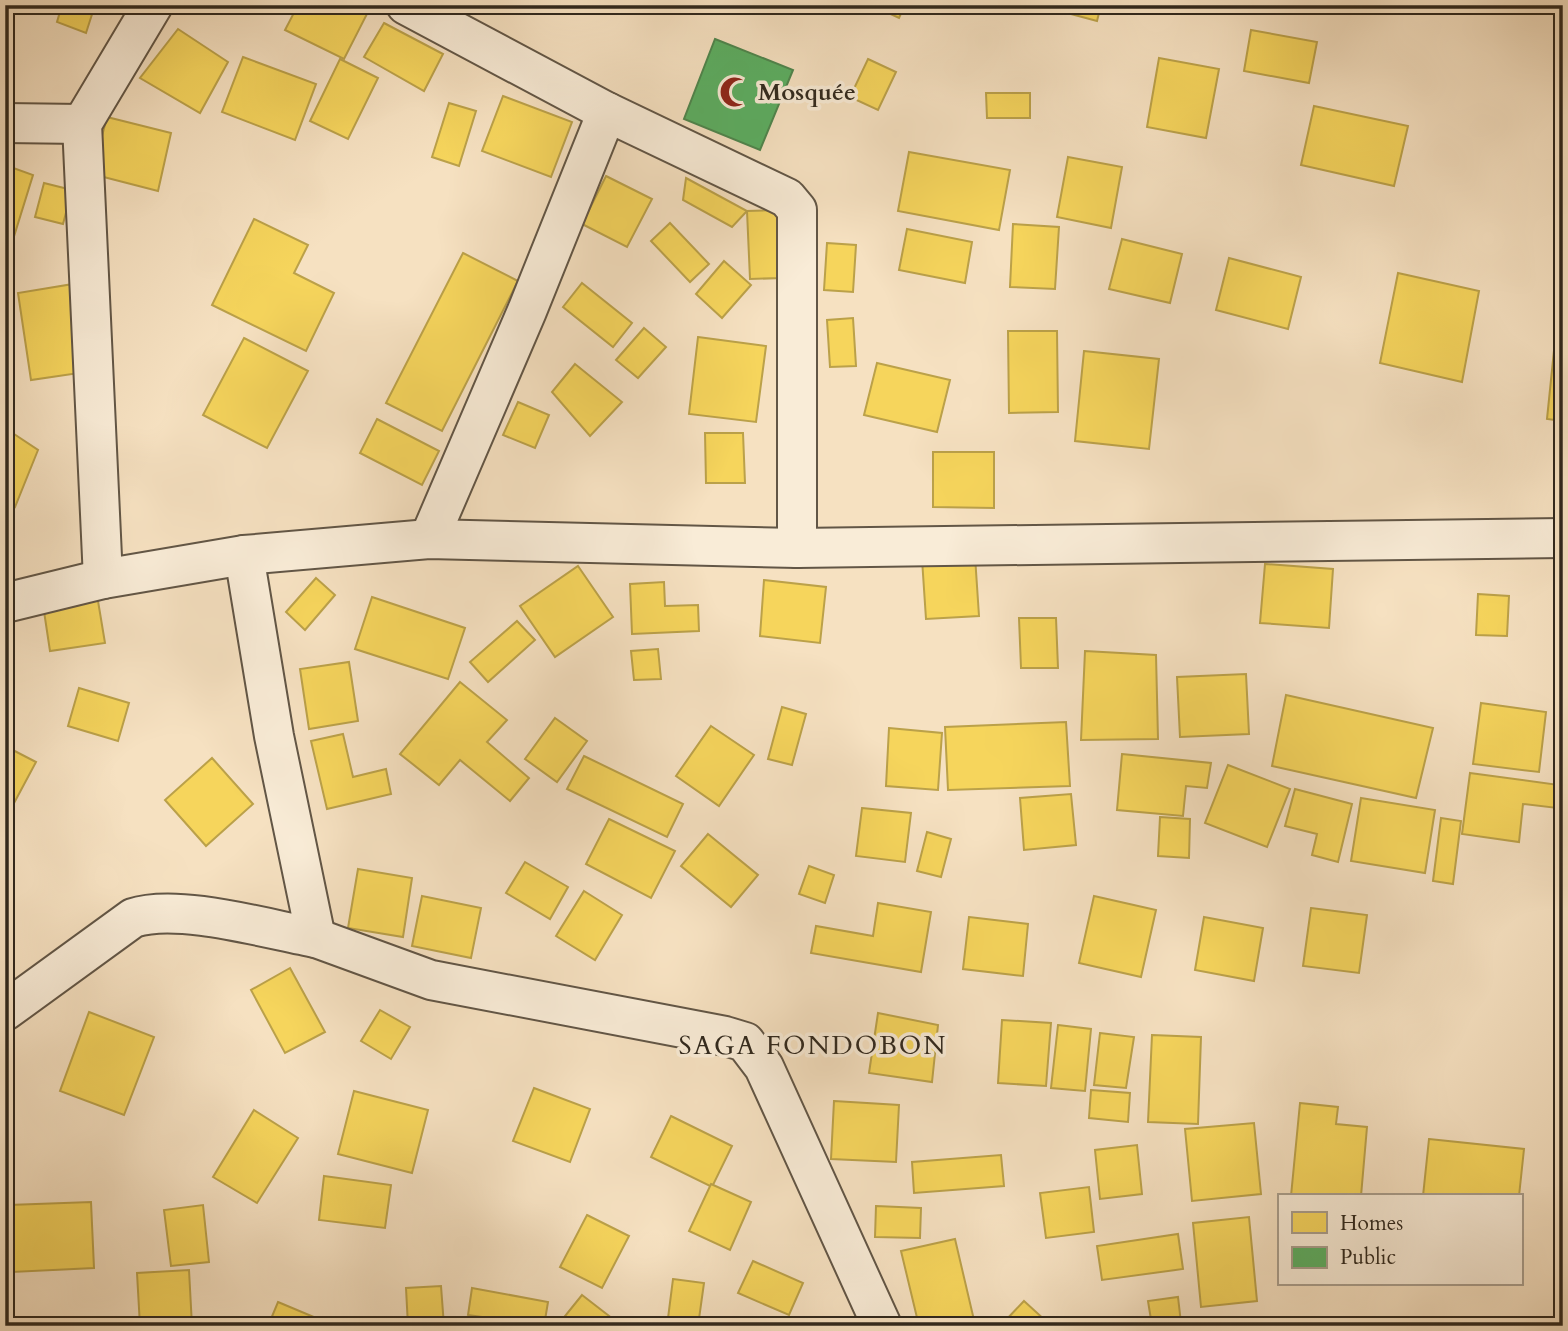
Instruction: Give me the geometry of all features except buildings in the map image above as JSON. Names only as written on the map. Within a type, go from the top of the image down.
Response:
[{"type":"street","points":[[103,579],[82,124],[153,5]]},
{"type":"street","points":[[406,5],[607,112],[787,198],[797,210],[797,548]]},
{"type":"street","points":[[429,539],[527,311],[607,112]]},
{"type":"street","points":[[5,123],[82,124]]},
{"type":"street","points":[[5,603],[103,579],[244,555],[429,539],[797,548],[1563,538]]},
{"type":"street","points":[[244,555],[274,736],[316,938]]},
{"type":"street","points":[[5,1011],[133,918],[148,913],[205,918],[316,938],[431,980],[745,1042],[764,1067],[882,1326]]},
{"type":"place","name":"Mosquée","points":[[735,92]]},
{"type":"district","name":"SAGA FONDOBON","points":[[813,1045]]}]
